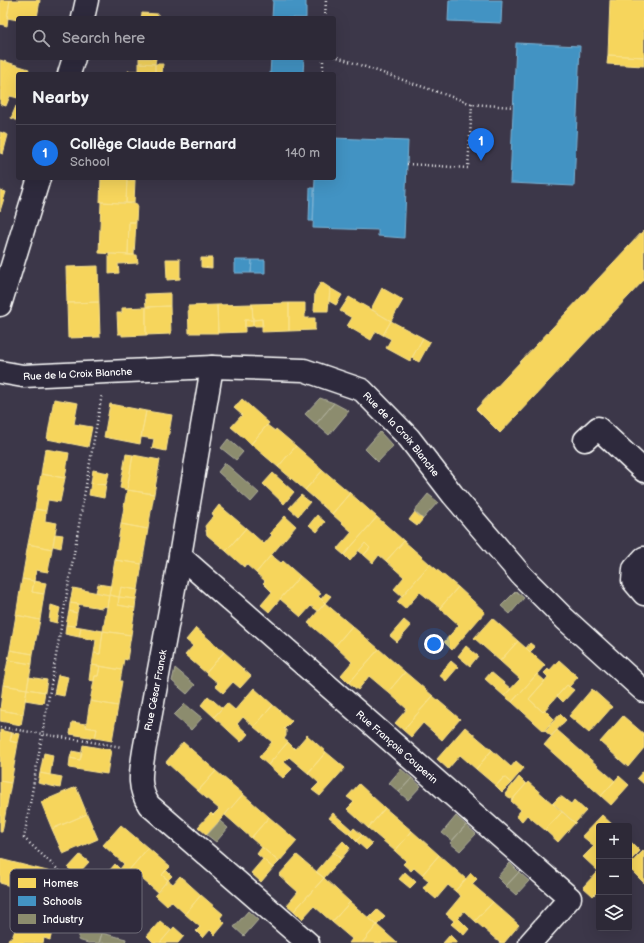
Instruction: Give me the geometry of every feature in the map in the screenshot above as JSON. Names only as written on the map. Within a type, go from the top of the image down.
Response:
[{"type":"street","points":[[84,16],[87,0]]},
{"type":"street","points":[[70,72],[73,60]]},
{"type":"street","points":[[0,305],[38,180]]},
{"type":"street","name":"Rue de la Croix Blanche","points":[[0,372],[24,376],[212,367],[304,370],[362,390],[409,438],[453,495],[522,576],[565,619],[644,691]]},
{"type":"street","name":"Rue César Franck","points":[[212,367],[180,556],[144,751],[140,776],[141,787],[144,797],[149,805],[308,943]]},
{"type":"street","points":[[585,440],[598,428],[644,471]]},
{"type":"street","name":"Rue François Couperin","points":[[180,556],[570,898],[530,943]]},
{"type":"street","points":[[644,558],[634,569],[633,581],[644,594]]},
{"type":"path","points":[[325,16],[326,0]]},
{"type":"path","points":[[336,57],[472,104],[513,107]]},
{"type":"path","points":[[323,72],[324,60]]},
{"type":"path","points":[[407,164],[468,168],[472,104]]},
{"type":"path","points":[[57,869],[24,838],[106,372]]},
{"type":"path","points":[[0,726],[144,751]]},
{"type":"building: Homes","points":[[0,0],[10,0],[7,26],[0,24]]},
{"type":"building: Homes","points":[[10,0],[40,0],[37,16],[16,16],[16,20],[7,18]]},
{"type":"building: Homes","points":[[610,0],[644,0],[644,57],[608,55]]},
{"type":"building: Homes","points":[[142,13],[158,14],[158,16],[141,16]]},
{"type":"building: Homes","points":[[608,55],[644,57],[644,66],[607,64]]},
{"type":"building: Homes","points":[[0,60],[29,69],[28,72],[16,72],[16,98],[10,96],[6,106],[0,104]]},
{"type":"building: Homes","points":[[139,60],[156,60],[155,64],[139,63]]},
{"type":"building: Homes","points":[[139,63],[155,64],[155,72],[128,72],[139,71]]},
{"type":"building: Homes","points":[[155,64],[163,64],[162,72],[155,72]]},
{"type":"building: Homes","points":[[16,106],[16,120],[11,118]]},
{"type":"building: Homes","points":[[0,132],[8,135],[3,154],[0,153]]},
{"type":"building: Homes","points":[[101,180],[127,180],[126,203],[100,202]]},
{"type":"building: Homes","points":[[127,180],[135,180],[134,203],[126,203]]},
{"type":"building: Homes","points":[[0,190],[6,192],[0,211]]},
{"type":"building: Homes","points":[[101,202],[137,204],[136,222],[129,222],[128,255],[99,253]]},
{"type":"building: Homes","points":[[129,222],[136,222],[134,255],[128,255]]},
{"type":"building: Homes","points":[[644,230],[644,280],[500,433],[476,409]]},
{"type":"building: Homes","points":[[109,254],[137,255],[138,263],[118,264],[119,273],[109,274]]},
{"type":"building: Homes","points":[[201,258],[212,258],[212,268],[201,267]]},
{"type":"building: Homes","points":[[166,259],[180,259],[180,279],[167,280]]},
{"type":"building: Homes","points":[[98,266],[99,302],[67,303],[66,267]]},
{"type":"building: Homes","points":[[321,282],[330,288],[328,311],[314,311],[315,292]]},
{"type":"building: Homes","points":[[330,288],[342,295],[336,305],[329,301]]},
{"type":"building: Homes","points":[[382,288],[403,300],[391,321],[371,309]]},
{"type":"building: Homes","points":[[170,293],[170,306],[146,307],[145,294]]},
{"type":"building: Homes","points":[[349,297],[391,321],[383,335],[376,331],[371,340],[347,326],[352,318],[340,311]]},
{"type":"building: Homes","points":[[99,302],[100,337],[68,338],[67,303]]},
{"type":"building: Homes","points":[[289,303],[305,303],[305,318],[315,318],[315,330],[289,331]]},
{"type":"building: Homes","points":[[289,303],[289,331],[262,332],[262,319],[253,320],[252,304]]},
{"type":"building: Homes","points":[[252,304],[253,320],[245,320],[245,332],[218,333],[217,305]]},
{"type":"building: Homes","points":[[217,305],[218,333],[189,333],[188,306]]},
{"type":"building: Homes","points":[[170,306],[171,334],[146,335],[146,307]]},
{"type":"building: Homes","points":[[146,307],[146,335],[122,336],[122,334],[118,334],[117,313],[122,313],[122,308]]},
{"type":"building: Homes","points":[[262,319],[263,326],[253,326],[253,320]]},
{"type":"building: Homes","points":[[245,320],[253,320],[253,326],[245,327]]},
{"type":"building: Homes","points":[[391,321],[423,338],[410,361],[386,348],[391,339],[383,335]]},
{"type":"building: Homes","points":[[423,338],[430,342],[419,362],[412,358]]},
{"type":"building: Homes","points":[[54,399],[78,403],[74,424],[92,427],[88,447],[47,439]]},
{"type":"building: Homes","points":[[242,399],[269,423],[251,444],[231,427],[242,415],[234,408]]},
{"type":"building: Homes","points":[[110,404],[146,411],[140,444],[104,437]]},
{"type":"building: Homes","points":[[146,411],[172,415],[166,451],[152,448],[154,439],[141,437]]},
{"type":"building: Homes","points":[[267,425],[275,431],[276,429],[296,446],[278,467],[251,444]]},
{"type":"building: Homes","points":[[296,446],[323,470],[305,490],[278,467]]},
{"type":"building: Homes","points":[[45,449],[69,453],[65,478],[41,474]]},
{"type":"building: Homes","points":[[126,454],[133,455],[127,490],[120,488]]},
{"type":"building: Homes","points":[[133,455],[160,460],[154,494],[127,490]]},
{"type":"building: Homes","points":[[93,470],[109,473],[106,485],[91,483]]},
{"type":"building: Homes","points":[[323,470],[350,493],[332,514],[305,490]]},
{"type":"building: Homes","points":[[273,473],[294,492],[284,504],[263,484]]},
{"type":"building: Homes","points":[[41,474],[65,478],[60,502],[48,500],[46,511],[35,509]]},
{"type":"building: Homes","points":[[91,483],[106,485],[104,498],[89,495]]},
{"type":"building: Homes","points":[[127,490],[154,494],[148,529],[121,524]]},
{"type":"building: Homes","points":[[350,493],[377,517],[344,555],[337,549],[352,532],[332,514]]},
{"type":"building: Homes","points":[[301,495],[310,502],[298,516],[289,508]]},
{"type":"building: Homes","points":[[219,505],[246,528],[226,551],[207,535],[205,526],[214,515],[212,514]]},
{"type":"building: Homes","points":[[35,509],[46,511],[45,521],[57,523],[52,549],[28,544]]},
{"type":"building: Homes","points":[[415,512],[423,519],[417,526],[409,520]]},
{"type":"building: Homes","points":[[317,515],[325,522],[317,532],[309,525]]},
{"type":"building: Homes","points":[[285,516],[296,526],[256,573],[246,564],[244,567],[226,551],[246,528],[264,544],[272,535],[270,533]]},
{"type":"building: Homes","points":[[377,517],[404,541],[386,561],[379,555],[373,563],[364,555],[370,548],[365,543],[350,561],[344,555]]},
{"type":"building: Homes","points":[[121,524],[148,529],[142,564],[115,560]]},
{"type":"building: Homes","points":[[55,534],[63,535],[61,548],[53,546]]},
{"type":"building: Homes","points":[[404,541],[430,564],[402,596],[394,589],[404,577],[386,561]]},
{"type":"building: Homes","points":[[365,543],[370,548],[364,555],[359,551]]},
{"type":"building: Homes","points":[[28,544],[52,549],[48,572],[36,570],[34,581],[22,579]]},
{"type":"building: Homes","points":[[271,555],[281,563],[283,561],[300,576],[269,612],[261,605],[272,592],[263,583],[265,581],[256,573]]},
{"type":"building: Homes","points":[[115,560],[142,564],[138,590],[121,587],[119,597],[109,595]]},
{"type":"building: Homes","points":[[430,564],[458,587],[440,608],[420,592],[405,609],[397,602]]},
{"type":"building: Homes","points":[[300,576],[321,594],[318,596],[325,603],[318,611],[311,606],[301,617],[280,599]]},
{"type":"building: Homes","points":[[22,579],[34,581],[32,592],[44,594],[40,620],[16,615]]},
{"type":"building: Homes","points":[[34,581],[46,583],[44,594],[32,592]]},
{"type":"building: Homes","points":[[98,584],[111,586],[109,595],[96,592]]},
{"type":"building: Homes","points":[[121,587],[138,590],[136,599],[119,597]]},
{"type":"building: Homes","points":[[458,587],[485,612],[452,650],[444,642],[459,625],[440,608]]},
{"type":"building: Homes","points":[[73,588],[109,595],[107,607],[103,606],[102,608],[70,603]]},
{"type":"building: Homes","points":[[326,593],[331,596],[325,603],[321,599]]},
{"type":"building: Homes","points":[[109,595],[119,597],[118,605],[135,608],[131,635],[103,631]]},
{"type":"building: Homes","points":[[119,597],[136,599],[135,608],[118,605]]},
{"type":"building: Homes","points":[[70,603],[79,604],[77,613],[69,611]]},
{"type":"building: Homes","points":[[325,603],[352,626],[335,646],[308,623]]},
{"type":"building: Homes","points":[[51,605],[60,608],[57,623],[49,621]]},
{"type":"building: Homes","points":[[69,611],[77,613],[75,626],[66,625]]},
{"type":"building: Homes","points":[[16,615],[40,620],[33,654],[10,650]]},
{"type":"building: Homes","points":[[492,618],[518,641],[500,661],[474,638]]},
{"type":"building: Homes","points":[[404,620],[411,626],[397,642],[390,636]]},
{"type":"building: Homes","points":[[66,625],[81,627],[79,637],[65,634]]},
{"type":"building: Homes","points":[[352,626],[379,649],[349,683],[341,675],[352,662],[335,646]]},
{"type":"building: Homes","points":[[81,627],[103,631],[100,654],[94,653],[96,640],[79,637]]},
{"type":"building: Homes","points":[[196,628],[224,652],[206,673],[185,655],[193,646],[186,640]]},
{"type":"building: Homes","points":[[103,631],[131,635],[127,660],[124,659],[122,670],[92,665],[94,653],[100,654]]},
{"type":"building: Homes","points":[[518,641],[545,665],[512,702],[504,696],[520,679],[500,661]]},
{"type":"building: Homes","points":[[530,643],[535,647],[530,652],[526,648]]},
{"type":"building: Homes","points":[[466,646],[478,656],[470,666],[458,656]]},
{"type":"building: Homes","points":[[379,649],[405,672],[388,692],[369,676],[358,690],[349,683]]},
{"type":"building: Homes","points":[[10,650],[33,654],[32,664],[8,660]]},
{"type":"building: Homes","points":[[224,652],[251,676],[240,688],[233,682],[223,693],[215,686],[218,683],[206,673]]},
{"type":"building: Homes","points":[[8,660],[32,664],[27,689],[3,685]]},
{"type":"building: Homes","points":[[559,660],[578,677],[569,687],[567,685],[543,712],[529,699],[548,677],[544,673],[548,669],[549,671]]},
{"type":"building: Homes","points":[[451,661],[458,667],[446,681],[439,675]]},
{"type":"building: Homes","points":[[91,665],[100,666],[98,676],[95,676],[94,681],[89,680]]},
{"type":"building: Homes","points":[[100,666],[122,670],[120,681],[122,681],[118,706],[90,701],[95,676],[98,676]]},
{"type":"building: Homes","points":[[405,672],[433,696],[403,730],[395,723],[407,709],[388,692]]},
{"type":"building: Homes","points":[[491,672],[511,689],[504,696],[485,679]]},
{"type":"building: Homes","points":[[537,674],[545,681],[529,699],[543,712],[545,710],[554,719],[544,731],[512,702]]},
{"type":"building: Homes","points":[[58,675],[68,677],[64,696],[54,694]]},
{"type":"building: Homes","points":[[29,677],[47,680],[45,692],[27,689]]},
{"type":"building: Homes","points":[[3,685],[27,689],[23,714],[0,710]]},
{"type":"building: Homes","points":[[567,685],[574,690],[563,702],[557,696]]},
{"type":"building: Homes","points":[[254,688],[273,705],[254,727],[243,717],[237,724],[248,734],[241,742],[214,717],[227,703],[235,710]]},
{"type":"building: Homes","points":[[27,689],[45,692],[43,703],[25,700]]},
{"type":"building: Homes","points":[[592,689],[612,707],[589,733],[569,716]]},
{"type":"building: Homes","points":[[208,696],[222,708],[214,717],[201,705]]},
{"type":"building: Homes","points":[[433,696],[460,719],[442,740],[423,723],[411,737],[403,730]]},
{"type":"building: Homes","points":[[90,701],[118,706],[112,741],[95,738],[97,729],[86,727]]},
{"type":"building: Homes","points":[[273,705],[292,721],[284,729],[286,730],[286,736],[284,739],[288,742],[268,765],[259,757],[272,742],[254,727]]},
{"type":"building: Homes","points":[[0,710],[23,714],[21,725],[0,721]]},
{"type":"building: Homes","points":[[560,714],[566,720],[551,736],[545,731]]},
{"type":"building: Homes","points":[[623,716],[644,734],[644,748],[628,767],[600,742]]},
{"type":"building: Homes","points":[[72,722],[86,724],[86,727],[97,729],[95,738],[70,734]]},
{"type":"building: Homes","points":[[465,727],[492,750],[476,769],[460,755],[448,769],[437,759]]},
{"type":"building: Homes","points":[[0,730],[12,733],[10,741],[18,743],[11,783],[0,781]]},
{"type":"building: Homes","points":[[557,730],[615,781],[601,796],[544,745]]},
{"type":"building: Homes","points":[[12,733],[20,734],[18,743],[10,741]]},
{"type":"building: Homes","points":[[307,735],[326,752],[308,773],[289,757],[284,762],[292,769],[283,778],[268,765],[288,742],[295,749]]},
{"type":"building: Homes","points":[[183,742],[216,771],[198,791],[166,762]]},
{"type":"building: Homes","points":[[83,745],[111,750],[107,774],[69,768],[70,758],[80,760]]},
{"type":"building: Homes","points":[[492,750],[511,767],[516,761],[524,768],[511,783],[504,777],[496,786],[476,769]]},
{"type":"building: Homes","points":[[72,751],[82,753],[80,760],[70,758]]},
{"type":"building: Homes","points":[[326,752],[345,768],[320,796],[312,790],[319,783],[308,773]]},
{"type":"building: Homes","points":[[44,753],[53,755],[50,775],[40,773]]},
{"type":"building: Homes","points":[[644,770],[644,784],[637,778]]},
{"type":"building: Homes","points":[[216,771],[243,794],[207,835],[198,827],[211,813],[213,815],[219,809],[198,791]]},
{"type":"building: Homes","points":[[40,773],[62,777],[60,788],[38,783]]},
{"type":"building: Homes","points":[[619,776],[629,785],[611,805],[601,796]]},
{"type":"building: Homes","points":[[504,777],[511,783],[502,792],[496,786]]},
{"type":"building: Homes","points":[[519,777],[526,784],[512,800],[505,794]]},
{"type":"building: Homes","points":[[0,781],[11,783],[2,832],[0,832]]},
{"type":"building: Homes","points":[[528,782],[562,812],[545,830],[527,815],[522,821],[516,816],[521,810],[511,801]]},
{"type":"building: Homes","points":[[359,784],[385,808],[368,828],[347,809],[354,802],[347,797]]},
{"type":"building: Homes","points":[[76,787],[87,814],[52,829],[41,802]]},
{"type":"building: Homes","points":[[243,794],[269,817],[251,838],[225,815]]},
{"type":"building: Homes","points":[[559,797],[562,797],[571,804],[574,800],[586,811],[575,823],[553,803]]},
{"type":"building: Homes","points":[[385,808],[412,831],[395,851],[368,828]]},
{"type":"building: Homes","points":[[562,812],[575,823],[558,842],[545,830]]},
{"type":"building: Homes","points":[[333,813],[352,830],[349,834],[329,818]]},
{"type":"building: Homes","points":[[87,814],[98,839],[63,854],[52,829]]},
{"type":"building: Homes","points":[[602,815],[611,823],[596,823],[596,869],[583,857],[594,846],[582,836]]},
{"type":"building: Homes","points":[[269,817],[297,841],[279,862],[251,838]]},
{"type":"building: Homes","points":[[121,825],[148,848],[130,869],[120,869],[124,864],[103,845]]},
{"type":"building: Homes","points":[[354,828],[362,835],[356,841],[349,834]]},
{"type":"building: Homes","points":[[412,831],[439,855],[422,875],[414,868],[411,871],[403,864],[406,861],[395,851]]},
{"type":"building: Homes","points":[[362,835],[372,844],[366,850],[356,841]]},
{"type":"building: Homes","points":[[343,841],[350,848],[341,859],[333,852]]},
{"type":"building: Homes","points":[[632,843],[640,851],[632,859]]},
{"type":"building: Homes","points":[[262,847],[279,862],[273,868],[257,854]]},
{"type":"building: Homes","points":[[148,848],[170,867],[162,875],[168,880],[157,892],[142,879],[142,869],[130,869]]},
{"type":"building: Homes","points":[[644,850],[644,883],[632,871],[632,862]]},
{"type":"building: Homes","points":[[333,852],[341,859],[324,878],[316,872]]},
{"type":"building: Homes","points":[[80,855],[89,862],[83,869],[68,868]]},
{"type":"building: Homes","points":[[297,855],[324,878],[294,911],[287,905],[298,892],[279,875]]},
{"type":"building: Homes","points":[[439,855],[466,879],[455,891],[448,885],[436,899],[423,888],[429,881],[422,875]]},
{"type":"building: Homes","points":[[0,859],[39,869],[10,869],[10,886],[0,883]]},
{"type":"building: Homes","points":[[263,859],[273,868],[261,882],[251,873]]},
{"type":"building: Homes","points":[[115,864],[120,869],[111,869]]},
{"type":"building: Homes","points":[[166,870],[172,876],[168,880],[162,875]]},
{"type":"building: Homes","points":[[405,872],[416,882],[410,888],[399,879]]},
{"type":"building: Homes","points":[[471,873],[477,879],[472,884],[493,902],[475,921],[464,911],[458,918],[469,929],[464,935],[451,924],[454,921],[446,914],[461,896],[455,891]]},
{"type":"building: Homes","points":[[596,873],[596,893],[593,896],[583,887]]},
{"type":"building: Homes","points":[[180,876],[201,895],[185,914],[171,901],[167,906],[155,895],[168,880],[173,884]]},
{"type":"building: Homes","points":[[324,878],[350,902],[332,922],[314,906],[302,919],[294,911]]},
{"type":"building: Homes","points":[[201,895],[223,914],[220,918],[225,923],[215,935],[210,930],[203,938],[196,931],[200,927],[185,914]]},
{"type":"building: Homes","points":[[350,902],[377,925],[362,943],[349,943],[352,939],[332,922]]},
{"type":"building: Homes","points":[[493,902],[519,925],[504,943],[500,943],[475,921]]},
{"type":"building: Homes","points":[[377,910],[385,917],[377,925],[369,918]]},
{"type":"building: Homes","points":[[160,921],[171,930],[160,943],[154,943],[147,936]]},
{"type":"building: Homes","points":[[377,925],[397,943],[362,943]]},
{"type":"building: Homes","points":[[174,927],[184,936],[178,943],[160,943]]},
{"type":"building: Homes","points":[[14,933],[52,933],[50,940],[44,938],[43,943],[7,943],[9,938],[12,938]]},
{"type":"building: Homes","points":[[450,935],[457,943],[443,943]]},
{"type":"building: Schools","points":[[273,0],[306,0],[306,16],[272,16]]},
{"type":"building: Schools","points":[[449,0],[502,0],[501,23],[448,21]]},
{"type":"building: Schools","points":[[516,43],[580,46],[574,186],[510,183]]},
{"type":"building: Schools","points":[[271,60],[304,60],[303,72],[270,72]]},
{"type":"building: Schools","points":[[336,138],[408,141],[404,238],[378,236],[378,230],[313,228],[315,180],[336,180]]},
{"type":"building: Schools","points":[[310,188],[314,188],[313,221],[309,221]]},
{"type":"building: Schools","points":[[235,260],[252,260],[251,273],[235,273]]},
{"type":"building: Schools","points":[[252,260],[265,260],[265,273],[251,273]]},
{"type":"building: Industry","points":[[320,398],[334,403],[316,424],[305,414]]},
{"type":"building: Industry","points":[[334,403],[349,411],[329,435],[316,424]]},
{"type":"building: Industry","points":[[380,432],[393,446],[378,462],[365,449]]},
{"type":"building: Industry","points":[[228,439],[243,452],[236,460],[221,448]]},
{"type":"building: Industry","points":[[225,463],[259,493],[251,502],[218,472]]},
{"type":"building: Industry","points":[[428,494],[438,502],[423,519],[414,511]]},
{"type":"building: Industry","points":[[516,591],[524,598],[510,614],[501,606]]},
{"type":"building: Industry","points":[[175,668],[195,685],[187,694],[172,681]]},
{"type":"building: Industry","points":[[185,704],[202,718],[191,730],[174,715]]},
{"type":"building: Industry","points":[[401,769],[412,778],[399,792],[389,783]]},
{"type":"building: Industry","points":[[412,778],[421,786],[408,800],[399,792]]},
{"type":"building: Industry","points":[[456,816],[466,825],[452,841],[442,833]]},
{"type":"building: Industry","points":[[220,821],[228,828],[216,842],[207,835]]},
{"type":"building: Industry","points":[[466,825],[476,834],[460,851],[450,843]]},
{"type":"building: Industry","points":[[510,863],[519,872],[506,886],[497,877]]},
{"type":"building: Industry","points":[[519,872],[529,881],[516,895],[506,886]]},
{"type":"building: Industry","points":[[248,911],[258,920],[244,936],[234,927]]},
{"type":"building: Industry","points":[[80,933],[102,933],[99,943],[88,943],[78,940]]},
{"type":"building: Industry","points":[[102,933],[126,939],[125,943],[99,943]]},
{"type":"place","name":"Collège Claude Bernard","points":[[481,161]]}]
